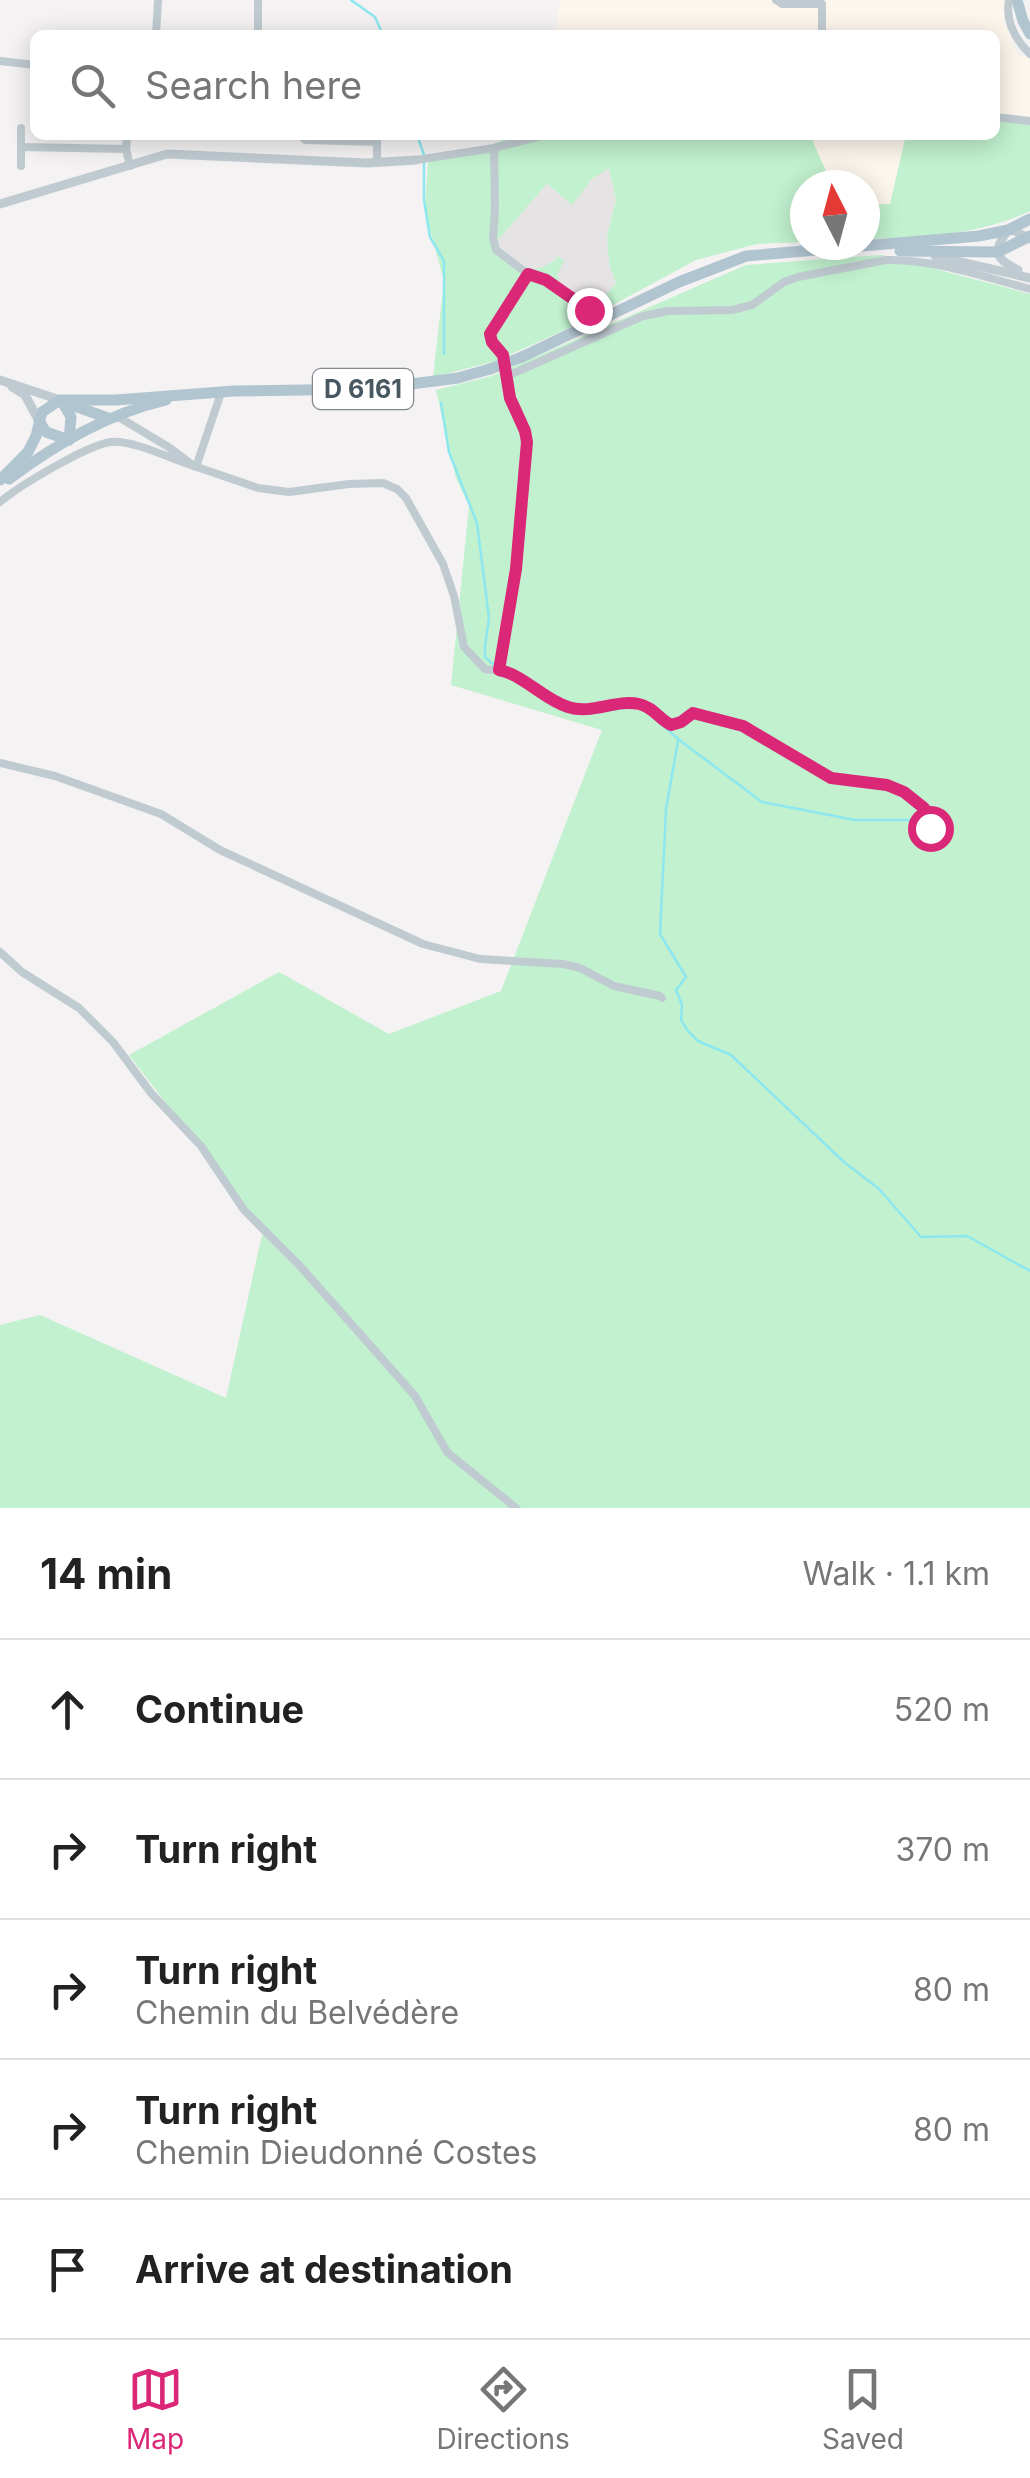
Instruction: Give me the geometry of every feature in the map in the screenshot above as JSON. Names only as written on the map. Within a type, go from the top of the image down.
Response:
[{"type":"main road","points":[[1019,0],[1030,25]]},
{"type":"main road","points":[[1019,0],[1030,34]]},
{"type":"main road","name":"D 6161","points":[[880,245],[1008,230],[1030,219]]},
{"type":"main road","name":"D 6161","points":[[880,250],[998,252],[1029,238]]},
{"type":"main road","name":"D 6161","points":[[0,483],[112,416],[164,401],[234,391],[402,387],[458,378],[522,357],[566,336],[588,332],[680,282],[746,256],[790,252]]},
{"type":"main road","points":[[0,483],[28,452],[47,407],[60,400],[234,391]]},
{"type":"main road","points":[[60,400],[90,413],[112,416]]},
{"type":"main road","points":[[39,421],[46,432],[69,440],[71,417],[60,400]]},
{"type":"street","points":[[156,30],[158,0]]},
{"type":"street","points":[[258,0],[258,30]]},
{"type":"street","points":[[776,0],[782,4],[822,4],[822,30]]},
{"type":"street","points":[[1009,0],[1008,18],[1017,40],[1030,54]]},
{"type":"street","points":[[0,61],[30,64]]},
{"type":"street","points":[[1000,118],[1030,121]]},
{"type":"street","points":[[21,128],[21,166]]},
{"type":"street","points":[[57,140],[57,147]]},
{"type":"street","points":[[127,140],[130,166]]},
{"type":"street","points":[[377,140],[377,162]]},
{"type":"street","points":[[0,204],[167,154],[377,162],[430,158],[525,140]]},
{"type":"street","points":[[21,147],[126,149]]},
{"type":"street","points":[[494,148],[496,250],[589,310]]},
{"type":"street","points":[[1029,238],[1008,230],[998,252],[1006,264],[1030,276]]},
{"type":"street","points":[[893,250],[1030,276]]},
{"type":"street","points":[[507,376],[588,332],[668,311],[732,310],[752,305],[784,282],[798,277],[886,260],[950,268],[1030,289]]},
{"type":"street","points":[[499,670],[516,569],[527,442],[510,398],[503,355],[490,334],[528,274]]},
{"type":"street","points":[[1,380],[60,400]]},
{"type":"street","points":[[1,380],[26,395],[39,421]]},
{"type":"street","points":[[195,467],[220,393]]},
{"type":"street","points":[[112,416],[170,448],[195,467]]},
{"type":"street","points":[[0,502],[64,463],[112,442],[258,488],[289,492],[383,484],[397,488],[444,564],[464,647],[486,670],[510,672],[544,695],[577,709],[639,704],[671,725],[693,713],[743,726],[831,778],[887,785],[904,792],[924,808],[930,828]]},
{"type":"street","points":[[0,764],[40,772],[161,814],[220,850],[423,944],[480,959],[580,968],[614,986],[662,998]]},
{"type":"street","points":[[0,952],[22,972],[79,1008],[113,1042],[151,1093],[201,1146],[244,1210],[300,1266],[414,1396],[447,1452],[516,1508]]},
{"type":"shaded area","points":[[560,0],[1006,0],[1005,24],[1019,56],[1030,60],[1030,121],[1000,122],[1000,30],[557,30]]},
{"type":"shaded area","points":[[812,140],[905,140],[890,204],[880,204],[880,170],[825,170]]},
{"type":"shaded area","points":[[609,167],[616,200],[607,235],[616,283],[598,304],[591,305],[559,282],[559,256],[547,266],[532,270],[499,247],[498,240],[547,184],[572,204],[592,179]]},
{"type":"green space","points":[[1030,121],[1030,211],[970,230],[880,238],[880,204],[890,204],[905,140],[1000,140],[1000,122]]},
{"type":"green space","points":[[503,140],[812,140],[825,170],[790,170],[790,243],[757,244],[696,260],[576,325],[496,361],[433,377],[444,281],[425,211],[428,161]],"holes":[[[609,168],[616,200],[607,235],[616,283],[598,304],[591,305],[559,282],[557,275],[564,261],[559,256],[542,267],[528,268],[499,247],[498,240],[547,184],[572,205],[592,179]]]},
{"type":"green space","points":[[880,255],[1030,294],[1030,1508],[0,1508],[0,1325],[40,1315],[226,1398],[263,1230],[129,1055],[279,972],[389,1034],[501,991],[602,730],[451,685],[469,506],[456,478],[436,390],[492,376],[746,265],[880,260]]},
{"type":"waterway","points":[[351,0],[375,17],[381,30]]},
{"type":"waterway","points":[[419,140],[424,155],[424,200],[430,237],[444,261],[444,354]]},
{"type":"waterway","points":[[441,403],[449,452],[477,523],[489,618],[485,657],[494,665]]},
{"type":"waterway","points":[[504,674],[544,698]]},
{"type":"waterway","points":[[559,707],[585,713],[629,707]]},
{"type":"waterway","points":[[650,714],[762,802],[855,820],[910,820],[919,827]]},
{"type":"waterway","points":[[678,741],[666,809],[660,934],[686,977],[676,990],[682,1005],[681,1020],[688,1031],[698,1041],[731,1055],[844,1162],[879,1189],[921,1237],[967,1236],[1030,1271]]},
{"type":"route","points":[[589,310],[546,280],[528,274],[490,334],[503,355],[510,398],[527,442],[516,569],[499,670],[510,672],[544,695],[577,709],[639,704],[671,725],[693,713],[743,726],[831,778],[887,785],[904,792],[924,808],[930,828]]}]
